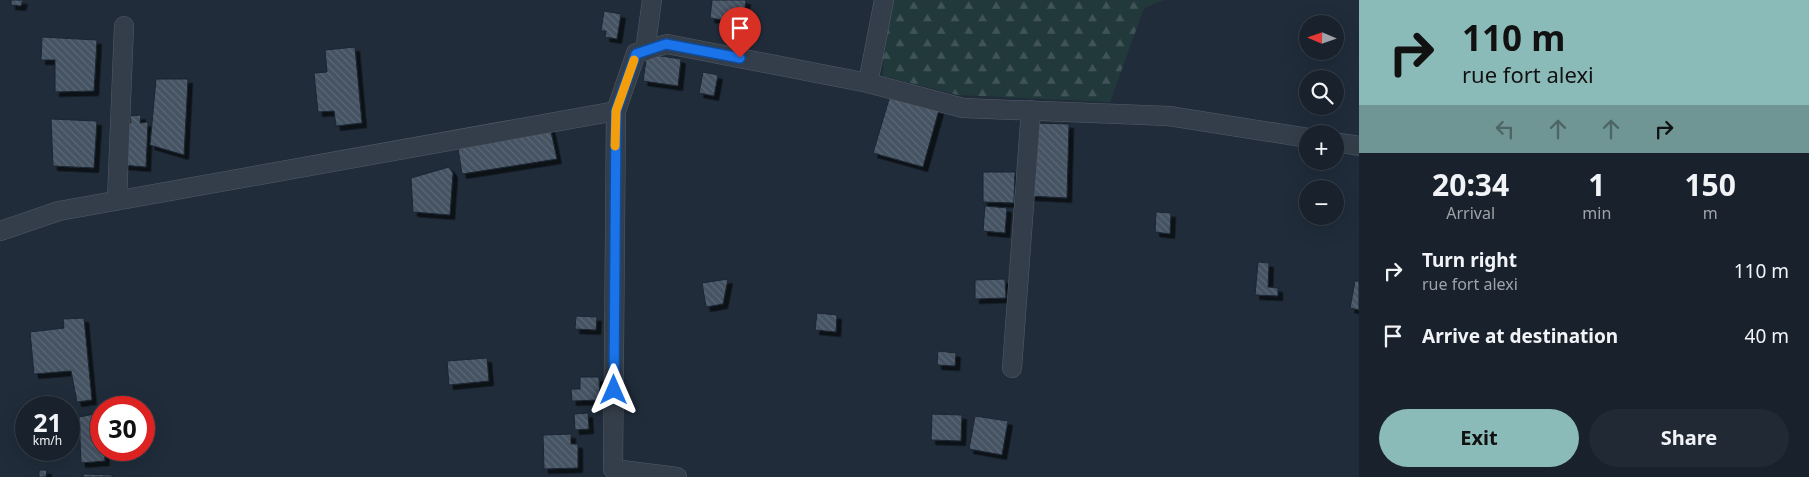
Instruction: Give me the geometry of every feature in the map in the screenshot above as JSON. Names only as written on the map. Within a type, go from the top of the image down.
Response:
[{"type":"street","points":[[644,51],[652,0]]},
{"type":"street","points":[[868,83],[884,0]]},
{"type":"street","points":[[117,200],[124,26]]},
{"type":"street","points":[[677,477],[613,469],[616,111],[636,54],[666,44],[868,83],[962,108],[1169,116],[1299,137]]},
{"type":"street","points":[[1012,368],[1031,110]]},
{"type":"street","points":[[0,231],[59,210],[616,111]]},
{"type":"street","points":[[1344,144],[1359,146]]},
{"type":"green space","points":[[890,0],[1164,0],[1144,8],[1110,102],[958,95],[883,76],[883,35]]},
{"type":"building","points":[[11,0],[23,0],[21,6],[11,5]]},
{"type":"building","points":[[712,0],[746,0],[743,23],[710,18]]},
{"type":"building","points":[[604,11],[621,14],[617,39],[605,37],[606,31],[601,31]]},
{"type":"building","points":[[42,37],[97,40],[94,91],[55,92],[55,60],[41,60]]},
{"type":"building","points":[[355,47],[362,123],[336,126],[334,111],[318,112],[314,73],[327,72],[325,50]]},
{"type":"building","points":[[647,54],[681,59],[678,86],[643,81]]},
{"type":"building","points":[[703,72],[718,75],[714,96],[699,93]]},
{"type":"building","points":[[156,79],[188,79],[184,155],[150,145]]},
{"type":"building","points":[[890,96],[939,110],[923,167],[873,153]]},
{"type":"building","points":[[141,115],[140,123],[148,122],[146,167],[121,165],[122,123],[131,123],[130,116]]},
{"type":"building","points":[[51,119],[97,121],[94,168],[53,166]]},
{"type":"building","points":[[1033,123],[1069,124],[1067,198],[1030,196]]},
{"type":"building","points":[[550,127],[557,159],[462,174],[457,142]]},
{"type":"building","points":[[449,167],[453,173],[450,215],[413,212],[411,178]]},
{"type":"building","points":[[983,172],[1015,172],[1014,203],[983,202]]},
{"type":"building","points":[[985,206],[1007,208],[1005,233],[983,231]]},
{"type":"building","points":[[1156,212],[1171,213],[1170,234],[1155,232]]},
{"type":"building","points":[[1258,262],[1269,263],[1268,287],[1278,288],[1278,296],[1255,295]]},
{"type":"building","points":[[728,279],[723,304],[706,307],[702,283]]},
{"type":"building","points":[[1005,279],[1006,298],[975,299],[975,280]]},
{"type":"building","points":[[1355,281],[1359,281],[1359,310],[1350,308]]},
{"type":"building","points":[[817,313],[837,315],[836,332],[815,330]]},
{"type":"building","points":[[576,316],[597,317],[596,330],[575,329]]},
{"type":"building","points":[[84,318],[92,396],[90,396],[90,400],[80,402],[80,396],[76,396],[71,371],[34,374],[30,332],[64,328],[63,319]]},
{"type":"building","points":[[938,351],[956,353],[955,366],[937,365]]},
{"type":"building","points":[[487,358],[489,381],[449,385],[447,361]]},
{"type":"building","points":[[580,377],[599,377],[600,400],[572,401],[571,389],[580,389]]},
{"type":"building","points":[[588,413],[589,429],[575,430],[574,414]]},
{"type":"building","points":[[932,414],[962,415],[961,441],[931,440]]},
{"type":"building","points":[[90,415],[90,461],[105,461],[81,463],[80,417]]},
{"type":"building","points":[[975,416],[1008,421],[1002,455],[969,449]]},
{"type":"building","points":[[571,434],[571,444],[578,444],[578,468],[544,469],[543,435]]},
{"type":"building","points":[[39,470],[47,470],[46,477],[39,477]]},
{"type":"building","points":[[84,474],[113,475],[112,477],[83,477]]},
{"type":"slow traffic","points":[[615,146],[616,111],[634,60]]},
{"type":"route","points":[[614,390],[616,111],[636,54],[666,44],[740,58]]}]
